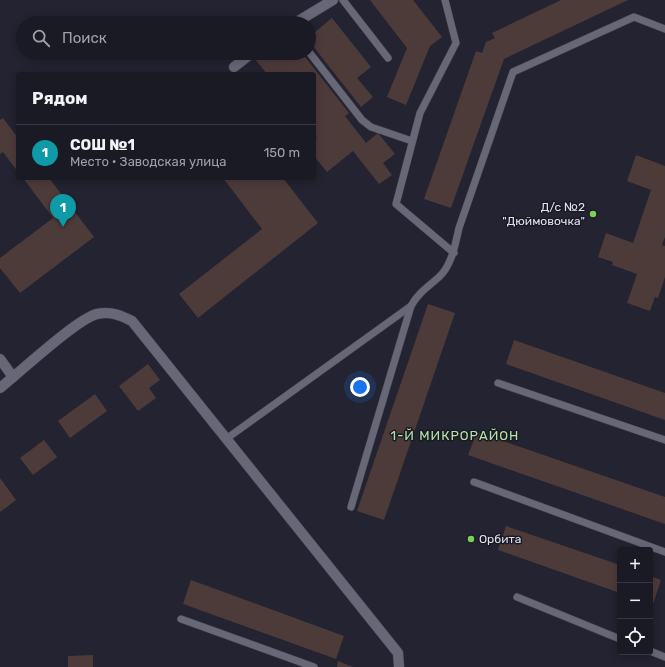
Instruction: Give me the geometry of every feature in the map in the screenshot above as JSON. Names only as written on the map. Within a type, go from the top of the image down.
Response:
[{"type":"street","points":[[306,16],[332,0]]},
{"type":"street","points":[[234,67],[243,60]]},
{"type":"street","points":[[0,388],[79,323],[95,314],[108,312],[122,315],[132,321],[398,653],[399,667]]},
{"type":"street","points":[[0,359],[13,377]]},
{"type":"lane","points":[[343,0],[388,58]]},
{"type":"lane","points":[[445,0],[456,44],[420,113],[396,204],[454,253]]},
{"type":"lane","points":[[351,507],[411,306],[417,295],[441,276],[454,253],[459,228],[513,72],[634,17],[665,29]]},
{"type":"lane","points":[[315,60],[362,120],[371,128],[412,141]]},
{"type":"lane","points":[[226,439],[411,306]]},
{"type":"lane","points":[[498,383],[665,440]]},
{"type":"lane","points":[[474,482],[665,552]]},
{"type":"lane","points":[[517,597],[617,638]]},
{"type":"lane","points":[[181,619],[314,667]]},
{"type":"lane","points":[[653,652],[665,657]]},
{"type":"building","points":[[370,0],[413,0],[442,37],[430,46],[406,105],[387,97],[407,48]]},
{"type":"building","points":[[561,0],[628,0],[504,59],[451,208],[424,199],[476,51],[482,53],[486,42],[495,38],[492,33]]},
{"type":"building","points":[[332,18],[371,67],[357,78],[373,97],[361,107],[316,50],[316,31]]},
{"type":"building","points":[[256,60],[307,60],[349,113],[345,116],[366,143],[378,133],[395,154],[383,163],[392,175],[379,184],[353,151],[327,172],[316,158],[316,72],[265,72]]},
{"type":"building","points":[[3,118],[16,135],[16,169],[3,152],[0,154],[0,120]]},
{"type":"building","points":[[636,155],[665,166],[665,237],[662,245],[665,246],[665,277],[658,298],[655,297],[650,311],[627,303],[637,274],[612,265],[613,262],[598,257],[606,233],[633,243],[651,190],[627,181]]},
{"type":"building","points":[[24,180],[51,180],[94,237],[20,293],[0,268],[0,258],[53,218]]},
{"type":"building","points":[[225,180],[285,180],[318,223],[198,318],[179,294],[262,229]]},
{"type":"building","points":[[428,304],[455,313],[384,520],[357,511]]},
{"type":"building","points":[[514,340],[665,393],[665,420],[506,364]]},
{"type":"building","points":[[148,364],[160,380],[149,388],[156,398],[138,411],[119,386]]},
{"type":"building","points":[[95,394],[107,411],[70,438],[58,421]]},
{"type":"building","points":[[477,432],[665,497],[665,524],[468,455]]},
{"type":"building","points":[[44,440],[57,457],[33,475],[20,458]]},
{"type":"building","points":[[0,478],[16,500],[0,512]]},
{"type":"building","points":[[506,526],[617,564],[617,592],[498,550]]},
{"type":"building","points":[[653,577],[661,580],[653,604]]},
{"type":"building","points":[[191,580],[344,636],[336,659],[183,604]]},
{"type":"building","points":[[93,655],[93,667],[68,667],[68,656]]},
{"type":"building","points":[[338,661],[353,667],[337,667]]},
{"type":"place","name":"Д/с №2 \"Дюймовочка\"","points":[[593,214]]},
{"type":"place","name":"СОШ №1","points":[[63,227]]},
{"type":"place","name":"Орбита","points":[[471,539]]},
{"type":"district","name":"1-Й МИКРОРАЙОН","points":[[455,435]]}]
